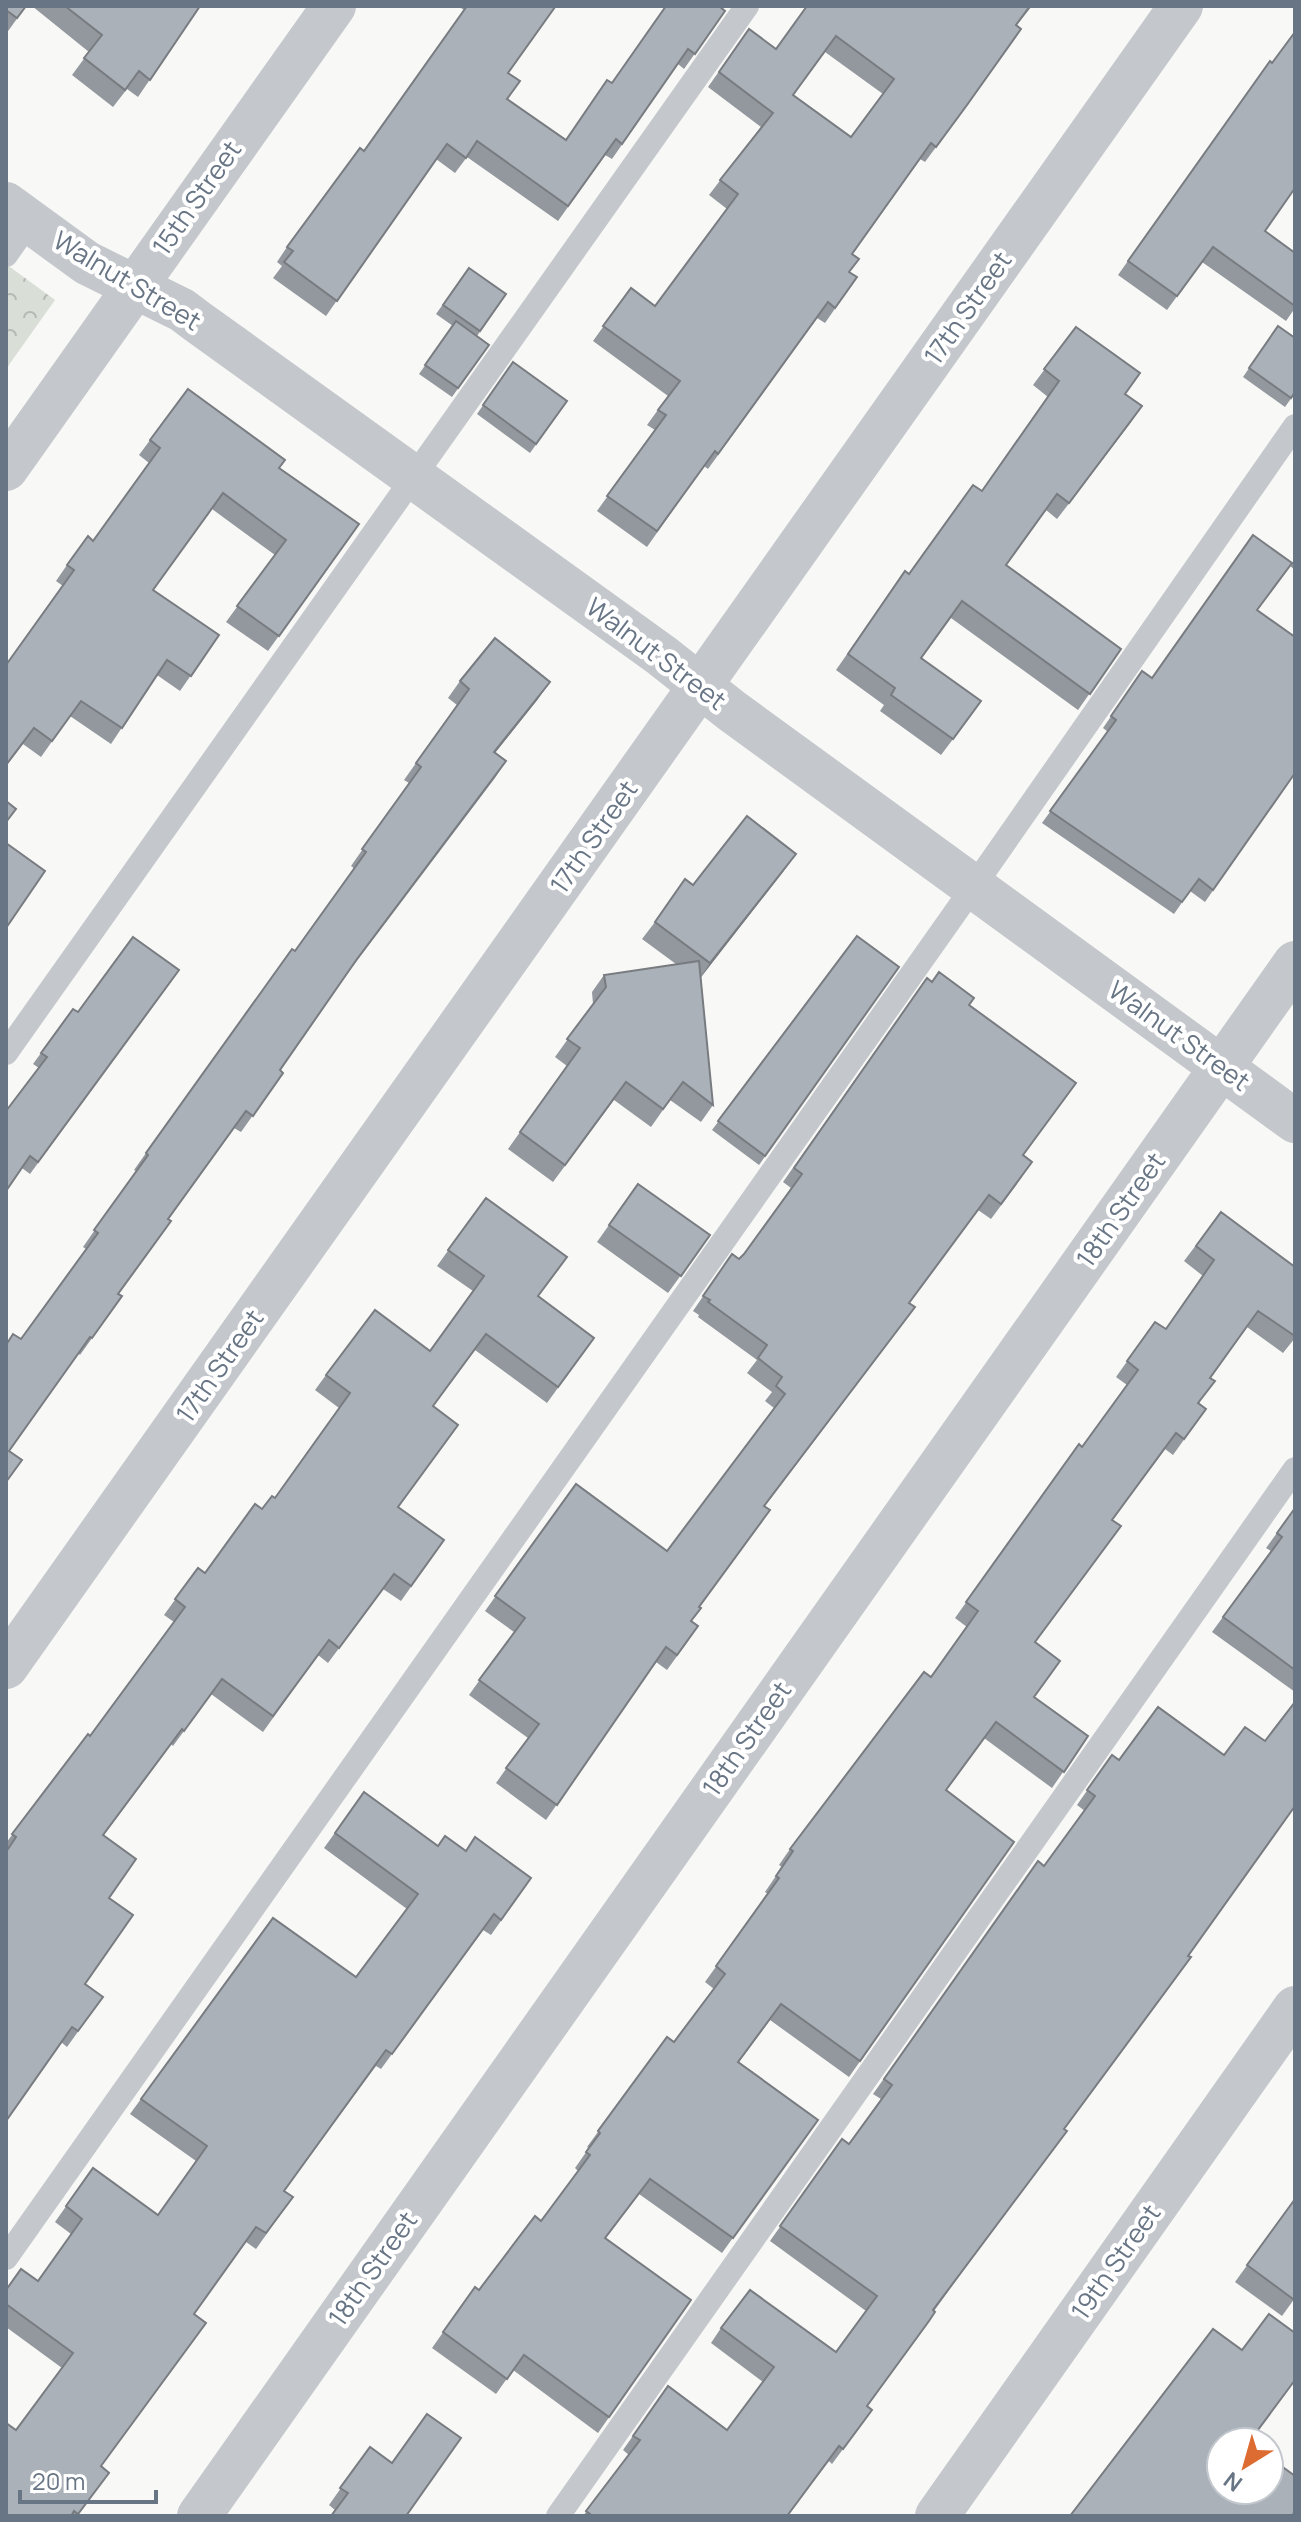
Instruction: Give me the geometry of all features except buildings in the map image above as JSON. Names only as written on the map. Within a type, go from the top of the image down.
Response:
[{"type":"street","name":"15th Street","points":[[6,469],[334,6]]},
{"type":"street","name":"17th Street","points":[[6,1667],[1181,6]]},
{"type":"street","name":"Walnut Street","points":[[14,227],[182,310],[1295,1121]]},
{"type":"street","name":"18th Street","points":[[199,2516],[1295,963]]},
{"type":"street","name":"19th Street","points":[[937,2516],[1295,2008]]},
{"type":"lane","points":[[6,1053],[747,6]]},
{"type":"lane","points":[[6,2258],[1295,426]]},
{"type":"lane","points":[[558,2516],[1295,1469]]},
{"type":"green space","points":[[6,264],[55,300],[6,369]]}]
